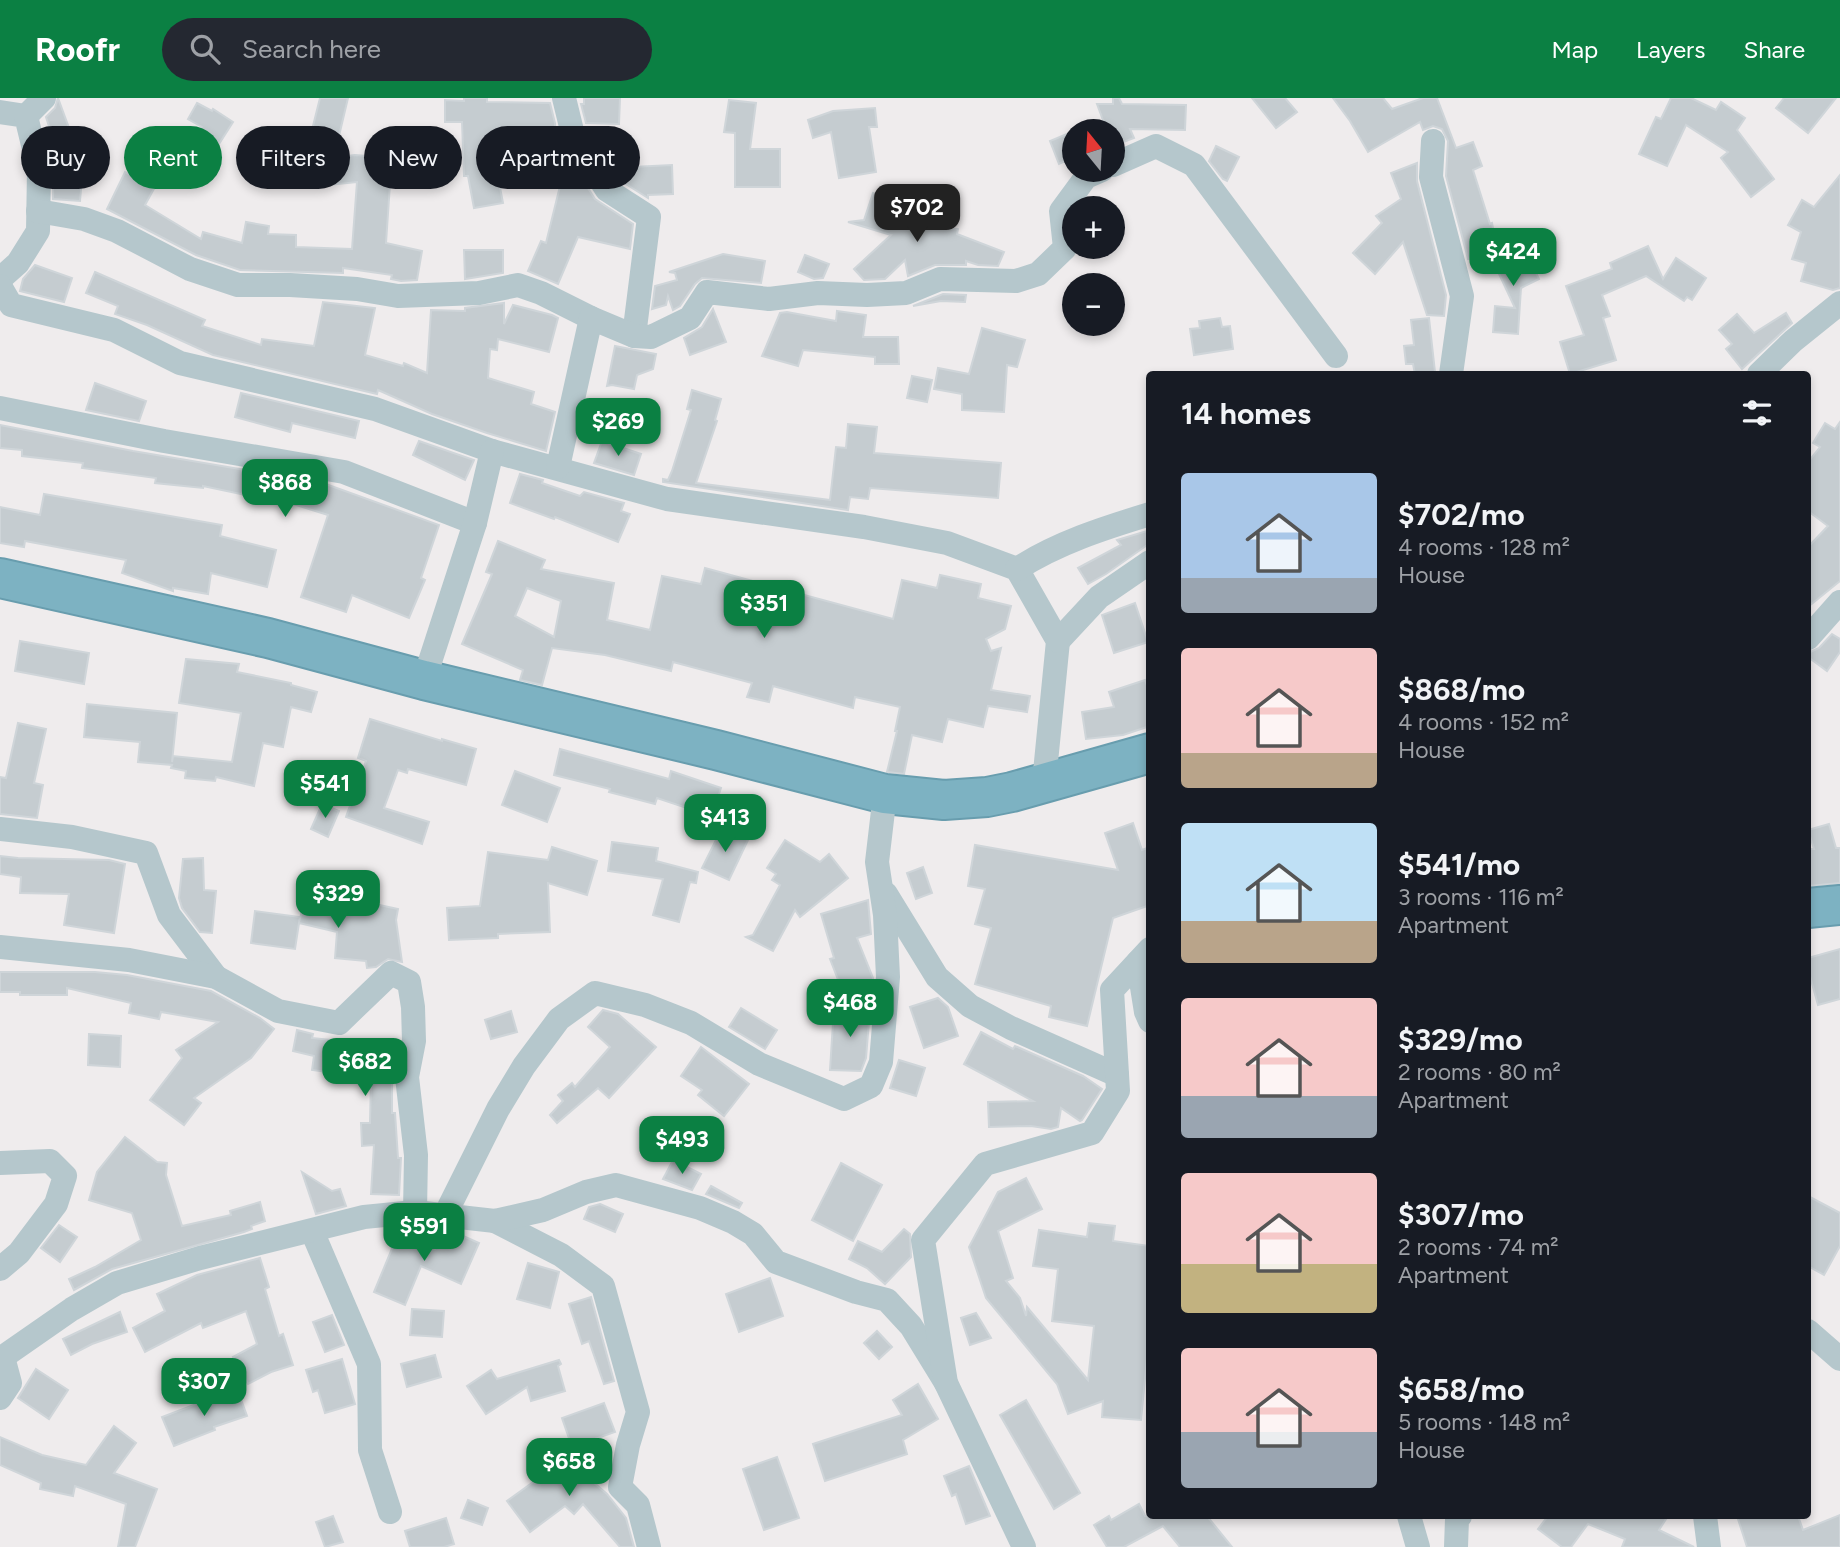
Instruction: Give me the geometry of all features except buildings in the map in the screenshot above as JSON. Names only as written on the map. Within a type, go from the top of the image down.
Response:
[{"type":"highway","points":[[0,578],[268,638],[424,680],[716,750],[885,794],[966,800],[1012,792],[1146,754]]},
{"type":"highway","points":[[1811,908],[1840,905]]},
{"type":"street","points":[[26,116],[44,98]]},
{"type":"street","points":[[564,98],[574,139],[607,190],[649,217],[634,336]]},
{"type":"street","points":[[0,112],[26,116]]},
{"type":"street","points":[[0,279],[18,262],[38,231],[39,170],[26,116]]},
{"type":"street","points":[[1433,141],[1431,177],[1462,296],[1451,371]]},
{"type":"street","points":[[1125,160],[1156,146],[1194,165],[1336,356]]},
{"type":"street","points":[[38,211],[84,219],[117,231],[190,269],[238,285],[358,289],[398,296],[479,293],[518,285],[634,336],[651,337],[690,318],[707,292],[769,299],[818,293],[867,296],[905,292],[940,279],[1016,281],[1038,274],[1065,248],[1061,211],[1082,182]]},
{"type":"street","points":[[0,286],[11,305],[114,330],[180,363],[375,409],[492,451],[667,499],[864,527],[947,542],[1017,569],[1058,641],[1044,782]]},
{"type":"street","points":[[1762,371],[1793,341],[1840,303]]},
{"type":"street","points":[[558,467],[590,318]]},
{"type":"street","points":[[0,408],[164,441],[344,471],[475,523]]},
{"type":"street","points":[[424,680],[475,523],[492,451]]},
{"type":"street","points":[[1017,569],[1035,557],[1070,542],[1146,515]]},
{"type":"street","points":[[1058,641],[1099,597],[1146,565]]},
{"type":"street","points":[[1811,635],[1840,602]]},
{"type":"street","points":[[445,1215],[498,1109],[524,1066],[559,1019],[595,993],[645,1005],[691,1023],[759,1064],[844,1099],[872,1086],[881,1062],[888,977],[885,915],[877,862],[885,794]]},
{"type":"street","points":[[0,830],[72,837],[146,853],[169,915],[216,977]]},
{"type":"street","points":[[881,885],[937,977],[970,1006],[1011,1028],[1117,1075]]},
{"type":"street","points":[[0,947],[129,960],[216,977],[278,1011],[338,1023],[391,973],[409,982],[414,1041],[407,1077],[416,1155],[415,1212]]},
{"type":"street","points":[[946,1383],[923,1240],[985,1164],[1092,1133],[1118,1091],[1112,990],[1144,956]]},
{"type":"street","points":[[1144,956],[1146,1012]]},
{"type":"street","points":[[0,1163],[50,1161],[65,1176],[55,1204],[19,1253],[0,1269]]},
{"type":"street","points":[[495,1222],[544,1210],[586,1192],[616,1185],[700,1208],[733,1222],[753,1234],[776,1262],[845,1288],[887,1300],[911,1326],[946,1383],[1024,1547]]},
{"type":"street","points":[[0,1398],[10,1383],[3,1357],[72,1309],[117,1283],[200,1258],[364,1217],[415,1212],[495,1222],[561,1255],[603,1286],[638,1412],[620,1487],[638,1505],[649,1547]]},
{"type":"street","points":[[312,1231],[369,1364],[370,1450],[390,1512]]},
{"type":"street","points":[[1811,1334],[1840,1359]]},
{"type":"street","points":[[1410,1519],[1418,1547]]},
{"type":"street","points":[[1455,1547],[1457,1519]]},
{"type":"street","points":[[1705,1519],[1709,1547]]}]
